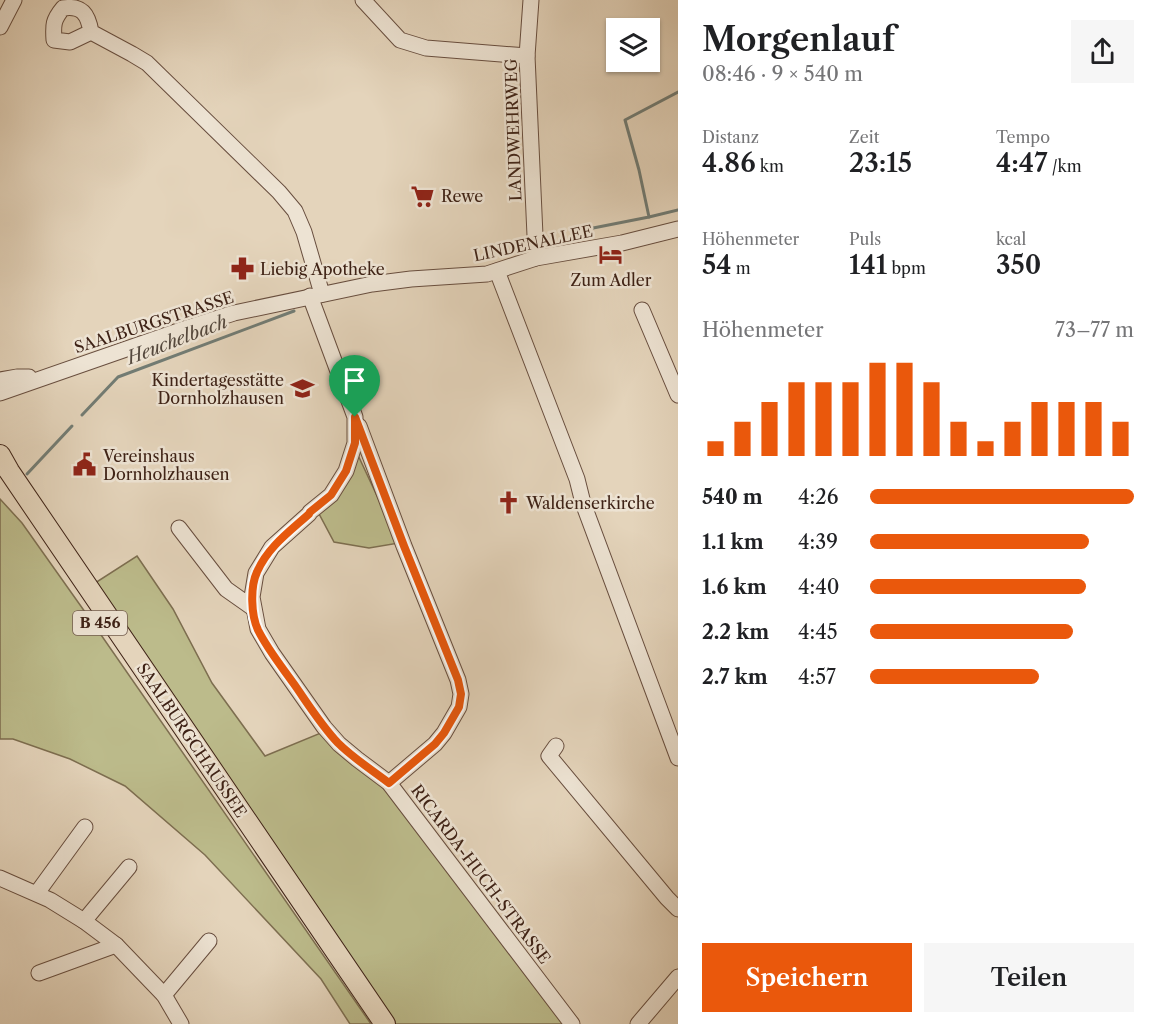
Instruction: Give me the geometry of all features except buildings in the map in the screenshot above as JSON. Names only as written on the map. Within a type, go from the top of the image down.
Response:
[{"type":"main road","name":"SAALBURGCHAUSSEE","points":[[0,455],[385,1024]]},
{"type":"main road","name":"B 456","points":[[0,480],[161,710],[206,761]]},
{"type":"street","points":[[0,27],[14,0]]},
{"type":"street","points":[[363,0],[400,40],[426,48],[527,56]]},
{"type":"street","name":"LANDWEHRWEG","points":[[531,0],[527,56],[536,258]]},
{"type":"street","name":"RICARDA-HUCH-STRASSE","points":[[90,32],[147,63],[279,192],[295,211],[304,232],[316,295],[355,417],[355,443],[346,471],[331,495],[272,547],[256,573],[252,597],[258,629],[272,654],[324,727],[348,752],[389,783],[572,1024]]},
{"type":"street","name":"LINDENALLEE","points":[[316,295],[411,279],[487,274],[536,258],[622,243],[678,229]]},
{"type":"street","points":[[496,271],[577,479],[583,503],[672,721],[678,758]]},
{"type":"street","name":"SAALBURGSTRASSE","points":[[0,393],[234,313],[316,295]]},
{"type":"street","points":[[642,310],[678,395]]},
{"type":"street","points":[[0,380],[17,377],[44,378]]},
{"type":"street","points":[[355,417],[458,680],[461,694],[459,707],[435,744],[389,783]]},
{"type":"street","points":[[179,528],[226,589],[253,608]]},
{"type":"street","points":[[556,746],[549,756],[678,909]]},
{"type":"street","points":[[37,893],[85,827]]},
{"type":"street","points":[[84,921],[129,867]]},
{"type":"street","points":[[0,878],[37,893],[84,921],[116,945],[165,995],[181,1024]]},
{"type":"street","points":[[165,995],[210,941]]},
{"type":"street","points":[[39,973],[116,945]]},
{"type":"street","points":[[638,1024],[675,983]]},
{"type":"shaded area","points":[[357,453],[399,543],[369,548],[334,542],[317,510]]},
{"type":"shaded area","points":[[0,499],[22,523],[90,619],[371,1024],[350,1024],[321,979],[205,855],[125,786],[70,759],[13,739],[0,739]]},
{"type":"shaded area","points":[[137,556],[173,609],[212,683],[265,756],[323,732],[385,786],[566,1024],[391,1024],[95,583]]},
{"type":"waterway","name":"Heuchelbach","points":[[578,231],[649,217],[625,120],[678,92]]},
{"type":"waterway","points":[[649,217],[678,210]]},
{"type":"waterway","name":"Heuchelbach","points":[[82,415],[118,377],[294,311]]},
{"type":"waterway","name":"Heuchelbach","points":[[27,474],[72,426]]},
{"type":"place","name":"Rewe","points":[[423,196]]},
{"type":"place","name":"Zum Adler","points":[[611,255]]},
{"type":"place","name":"Liebig Apotheke","points":[[242,269]]},
{"type":"place","name":"Kindertagesstätte Dornholzhausen","points":[[302,389]]},
{"type":"place","name":"Vereinshaus Dornholzhausen","points":[[85,465]]},
{"type":"place","name":"Waldenserkirche","points":[[508,503]]},
{"type":"route","points":[[355,417],[458,680],[461,694],[459,707],[444,733],[435,744],[389,783],[339,744],[324,727],[272,654],[258,629],[253,608],[252,597],[256,573],[272,547],[331,495],[346,471],[355,443],[355,417]]}]
